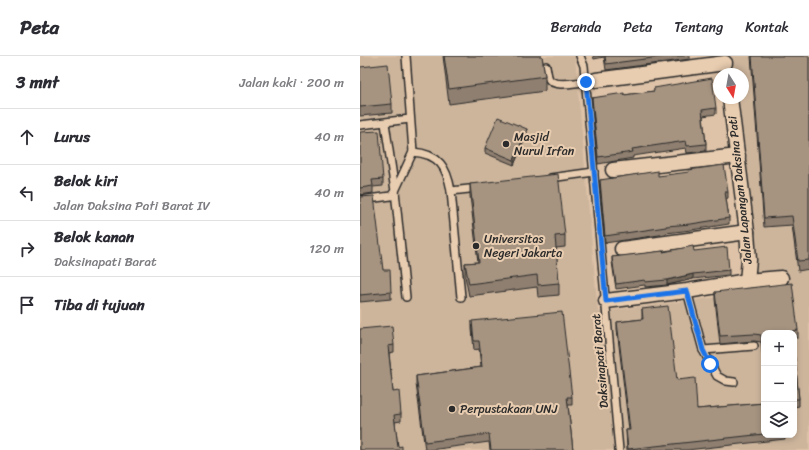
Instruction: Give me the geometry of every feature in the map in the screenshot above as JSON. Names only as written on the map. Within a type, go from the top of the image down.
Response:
[{"type":"street","points":[[591,81],[726,64]]},
{"type":"street","name":"Jalan Lapangan Daksina Pati","points":[[731,104],[747,232],[749,260],[747,281]]},
{"type":"street","points":[[613,170],[738,156]]},
{"type":"street","points":[[622,249],[747,232]]},
{"type":"street","points":[[606,301],[687,291],[747,281],[781,278]]},
{"type":"lane","points":[[360,200],[390,196],[395,191],[413,152],[406,56]]},
{"type":"lane","name":"Daksinapati Barat","points":[[580,56],[591,81],[594,172],[619,450]]},
{"type":"lane","points":[[546,66],[548,78],[552,83],[558,84],[591,81]]},
{"type":"lane","points":[[360,125],[410,119]]},
{"type":"lane","points":[[385,123],[395,191],[406,297]]},
{"type":"lane","points":[[413,152],[430,154],[442,164],[447,175],[451,192],[461,297]]},
{"type":"lane","points":[[546,179],[594,172]]},
{"type":"lane","points":[[451,192],[482,187]]},
{"type":"lane","points":[[687,291],[703,350],[717,376],[726,381],[734,382]]},
{"type":"lane","points":[[703,350],[754,346]]},
{"type":"shaded area","name":"Universitas Negeri Jakarta","points":[[360,56],[575,56],[598,312],[758,292],[735,104],[749,104],[749,68],[730,68],[729,56],[809,56],[809,450],[360,450]]},
{"type":"building","points":[[444,56],[542,56],[545,76],[449,89]]},
{"type":"building","points":[[605,56],[668,56],[606,64]]},
{"type":"building","points":[[752,56],[809,56],[809,260],[798,261],[792,216],[764,218]]},
{"type":"building","points":[[388,64],[392,104],[360,107],[360,67]]},
{"type":"building","points":[[712,78],[713,104],[715,104],[716,108],[702,110],[706,144],[687,146],[686,141],[632,149],[633,152],[598,157],[592,98],[624,93],[624,95],[654,91],[654,88]]},
{"type":"building","name":"Masjid Nurul Irfan","points":[[498,117],[527,129],[514,160],[485,148]]},
{"type":"building","points":[[379,131],[383,179],[372,180],[373,186],[360,188],[360,132]]},
{"type":"building","points":[[724,165],[728,192],[725,192],[729,218],[605,236],[600,180],[658,171],[658,176]]},
{"type":"building","points":[[558,174],[565,235],[555,236],[559,283],[538,285],[537,275],[469,284],[465,263],[479,262],[470,184]]},
{"type":"building","points":[[374,196],[383,270],[390,270],[391,292],[360,295],[360,197]]},
{"type":"building","points":[[693,246],[694,251],[727,247],[729,270],[693,274],[667,280],[645,282],[645,280],[616,284],[612,257],[663,252]]},
{"type":"building","points":[[792,283],[798,330],[761,330],[761,335],[720,336],[715,292]]},
{"type":"building","points":[[668,306],[677,380],[695,378],[697,409],[761,403],[761,434],[628,449],[626,430],[630,430],[617,322],[643,319],[642,309]]},
{"type":"building","points":[[562,312],[572,397],[567,397],[573,450],[491,450],[489,434],[425,442],[416,376],[482,367],[479,341],[474,341],[472,321]]},
{"type":"building","points":[[392,326],[394,345],[388,346],[393,392],[399,391],[401,414],[394,415],[398,447],[402,446],[402,450],[360,450],[360,329]]},
{"type":"building","points":[[797,380],[799,399],[797,399]]},
{"type":"place","name":"Masjid Nurul Irfan","points":[[506,144]]},
{"type":"place","name":"Universitas Negeri Jakarta","points":[[476,246]]},
{"type":"place","name":"Perpustakaan UNJ","points":[[452,409]]},
{"type":"route","points":[[586,82],[606,301],[687,291],[695,326],[703,350],[710,364]]}]
